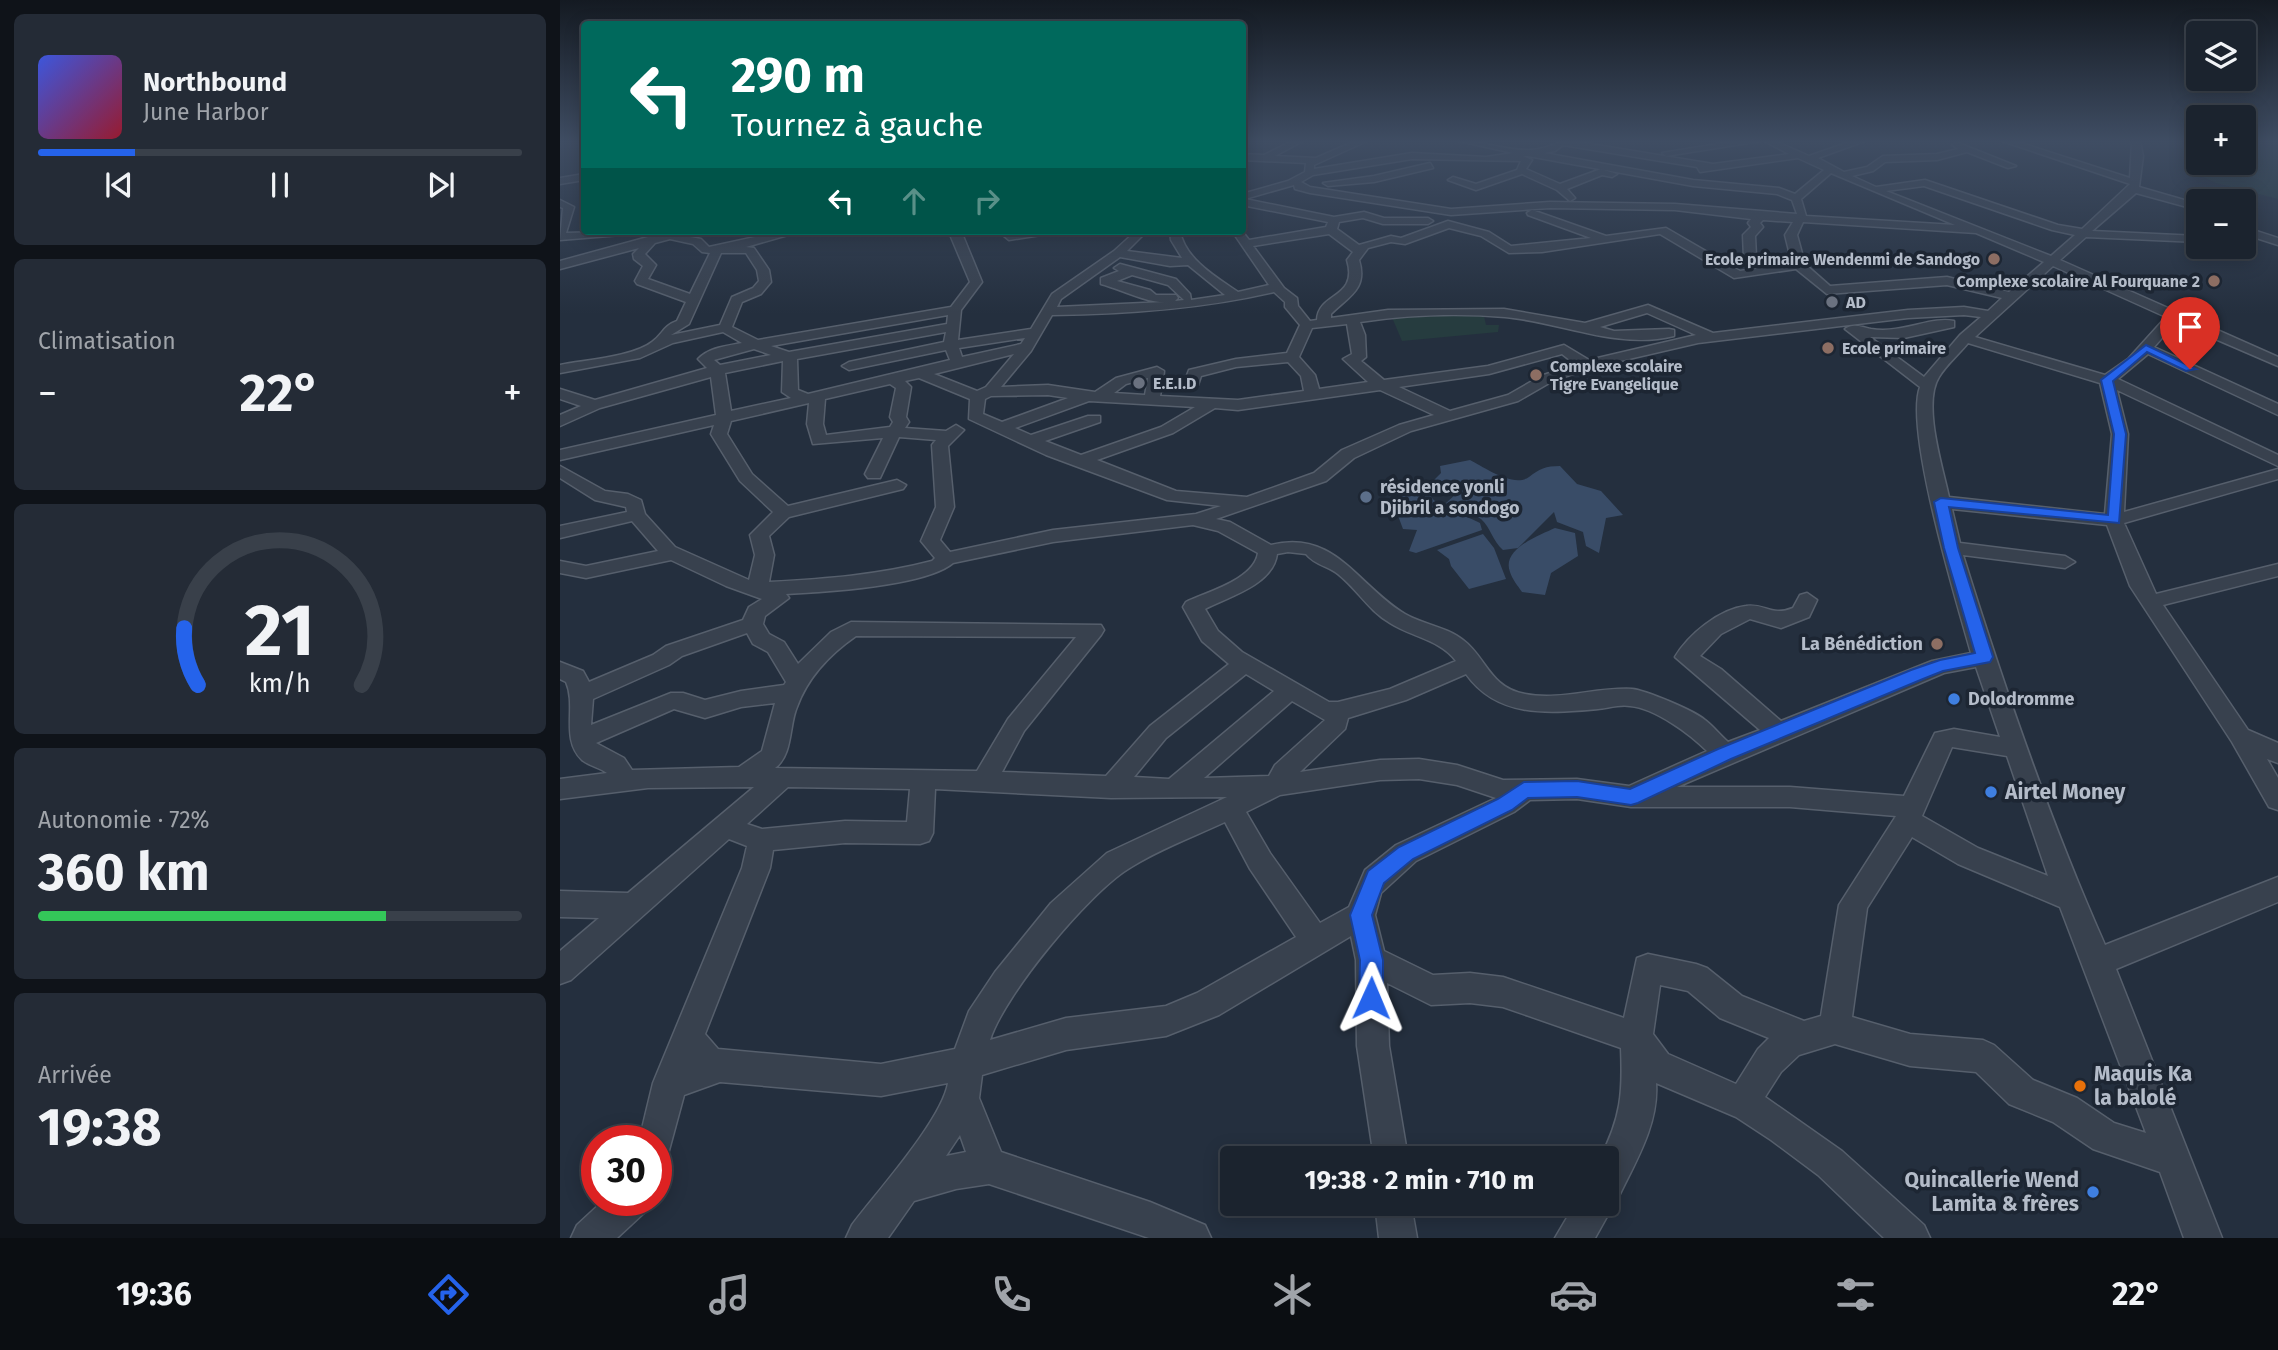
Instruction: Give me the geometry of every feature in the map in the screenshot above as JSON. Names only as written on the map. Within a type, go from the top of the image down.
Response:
[{"type":"street","points":[[1299,199],[1300,213]]},
{"type":"street","points":[[1359,199],[1450,218],[1485,234],[1508,250],[1542,249],[1662,230],[1668,225],[1677,204],[1693,199]]},
{"type":"street","points":[[1573,199],[1580,205]]},
{"type":"street","points":[[1796,199],[1802,210],[1801,218],[1791,235],[1799,265],[1827,290],[1967,278],[2014,295]]},
{"type":"street","points":[[1898,199],[2052,261],[2278,362]]},
{"type":"street","points":[[1974,199],[2025,219],[2086,234],[2186,238]]},
{"type":"street","points":[[2121,199],[2086,234],[1978,327],[1927,384],[1928,441],[1951,548],[1984,657],[2070,898],[2098,962],[2203,1238]]},
{"type":"street","points":[[1246,200],[1300,213],[1333,226],[1365,227],[1401,242],[1450,218]]},
{"type":"street","points":[[560,203],[569,207],[570,220],[560,237]]},
{"type":"street","points":[[1248,243],[1333,226],[1364,215],[1383,221],[1428,221],[1523,207],[1580,205],[1675,207],[1761,216],[1978,230]]},
{"type":"street","points":[[1523,207],[1527,211],[1602,238]]},
{"type":"street","points":[[1761,216],[1753,223],[1758,227],[1749,235],[1749,254],[1750,258],[1770,270]]},
{"type":"street","points":[[2256,224],[2278,230]]},
{"type":"street","points":[[1333,226],[1359,251]]},
{"type":"street","points":[[1662,230],[1738,275],[1799,265]]},
{"type":"street","points":[[560,237],[585,235]]},
{"type":"street","points":[[560,265],[669,235]]},
{"type":"street","points":[[680,235],[697,241],[706,250],[750,250],[763,270],[765,282],[757,291],[737,300],[725,328]]},
{"type":"street","points":[[658,344],[670,328],[682,324],[691,299],[717,250],[780,235]]},
{"type":"street","points":[[956,235],[956,242],[965,254],[976,282],[955,310],[951,345],[957,363]]},
{"type":"street","points":[[1005,235],[1028,235]]},
{"type":"street","points":[[946,559],[930,541],[945,507],[940,445],[975,416],[982,395],[1026,348],[1063,291],[1118,253],[1138,235]]},
{"type":"street","points":[[1175,235],[1175,240],[1192,261],[1228,291]]},
{"type":"street","points":[[1241,235],[1292,301],[1291,307],[1307,325]]},
{"type":"street","points":[[2256,235],[2278,243]]},
{"type":"street","points":[[1324,321],[1324,313],[1342,300],[1354,284],[1356,272],[1353,260],[1359,251],[1364,246],[1391,239]]},
{"type":"street","points":[[2256,241],[2278,243]]},
{"type":"street","points":[[650,242],[639,254],[643,261],[650,265],[643,282],[691,299]]},
{"type":"street","points":[[1118,253],[1170,262],[1192,261]]},
{"type":"street","points":[[1101,265],[1133,270],[1172,282],[1186,296]]},
{"type":"street","points":[[1133,270],[1105,281],[1146,293],[1153,299],[1228,291],[1275,282]]},
{"type":"street","points":[[1048,311],[1139,310],[1275,282]]},
{"type":"street","points":[[1388,314],[1411,300]]},
{"type":"street","points":[[1585,327],[1648,309],[1713,338]]},
{"type":"street","points":[[783,513],[780,506],[758,491],[729,456],[719,433],[724,417],[717,370],[704,362],[708,356],[852,326],[955,310]]},
{"type":"street","points":[[756,589],[829,585],[906,574],[939,565],[946,559],[1053,536],[1181,522],[1228,512],[1320,477],[1348,454],[1405,428],[1513,398],[1546,379],[1586,365],[1713,338],[1847,326],[1908,314],[1964,311],[1978,327]]},
{"type":"street","points":[[1307,325],[1388,314],[1504,313],[1627,336],[1671,332]]},
{"type":"street","points":[[2107,380],[2146,348],[2174,316]]},
{"type":"street","points":[[1515,317],[1586,365]]},
{"type":"street","points":[[1352,318],[1358,334],[1359,356],[1350,359],[1378,383],[1448,416]]},
{"type":"street","points":[[1847,326],[1883,335],[1906,334],[1933,324],[1978,327],[2107,380],[2278,461]]},
{"type":"street","points":[[1292,357],[1307,325]]},
{"type":"street","points":[[1847,326],[1889,356],[1904,372],[1927,384]]},
{"type":"street","points":[[560,421],[596,405],[742,364],[785,354],[818,353],[952,327]]},
{"type":"street","points":[[560,369],[635,355],[658,344],[725,328],[758,346],[785,354]]},
{"type":"street","points":[[849,366],[951,345],[1036,332]]},
{"type":"street","points":[[560,455],[811,396],[873,383],[898,383],[957,363],[1026,348]]},
{"type":"street","points":[[2146,348],[2278,410]]},
{"type":"street","points":[[924,376],[982,395],[1048,390],[1094,396],[1153,393],[1238,405],[1313,396],[1378,383],[1414,382],[1489,370],[1564,349]]},
{"type":"street","points":[[818,353],[828,361],[849,366],[873,383]]},
{"type":"street","points":[[785,354],[790,392],[811,396]]},
{"type":"street","points":[[1153,393],[1193,382],[1194,373],[1292,357]]},
{"type":"street","points":[[1292,357],[1308,375],[1313,396]]},
{"type":"street","points":[[1003,427],[1094,396],[1121,382],[1157,370],[1153,393]]},
{"type":"street","points":[[2107,380],[2120,434],[2114,520],[2140,586],[2240,736],[2278,800]]},
{"type":"street","points":[[874,474],[892,432],[901,422],[898,416],[898,383]]},
{"type":"street","points":[[560,394],[596,405]]},
{"type":"street","points":[[811,396],[819,441],[892,432],[949,436]]},
{"type":"street","points":[[1079,461],[1167,430],[1213,403]]},
{"type":"street","points":[[975,416],[1079,461],[1173,496],[1249,502]]},
{"type":"street","points":[[1030,441],[1094,419]]},
{"type":"street","points":[[560,471],[601,496],[622,498],[635,504],[636,516],[668,551],[733,582],[779,598],[756,612],[752,624],[761,639],[776,647],[794,686]]},
{"type":"street","points":[[1941,502],[2114,520],[2278,474]]},
{"type":"street","points":[[756,589],[766,558],[765,545],[759,535],[783,513],[897,485]]},
{"type":"street","points":[[560,532],[636,516]]},
{"type":"street","points":[[1181,522],[1209,522],[1223,526],[1268,551],[1288,546],[1312,548],[1319,557],[1343,569],[1378,604],[1398,619],[1456,645],[1494,690],[1525,702],[1579,703],[1633,696],[1695,724],[1724,754]]},
{"type":"street","points":[[1951,548],[2065,562]]},
{"type":"street","points":[[1268,551],[1269,558],[1264,566],[1242,583],[1192,607],[1209,636],[1245,663],[1292,688],[1325,710],[1335,713],[1376,701],[1471,663]]},
{"type":"street","points":[[560,566],[586,572],[675,553]]},
{"type":"street","points":[[2151,602],[2278,570]]},
{"type":"street","points":[[1778,732],[1713,675],[1686,657],[1713,629],[1748,612],[1781,621],[1802,612],[1807,600]]},
{"type":"street","points":[[583,694],[661,660],[674,650],[752,624]]},
{"type":"street","points":[[744,777],[772,757],[779,723],[794,686],[839,636],[851,629],[1093,630],[1016,725],[992,764],[986,783]]},
{"type":"street","points":[[1631,797],[1724,754],[1940,666],[1984,657]]},
{"type":"street","points":[[1111,788],[1158,732],[1245,663]]},
{"type":"street","points":[[560,670],[575,677],[583,694],[578,716],[580,740],[590,753],[615,765],[625,780]]},
{"type":"street","points":[[580,740],[671,701],[683,701],[691,707],[705,709],[794,686]]},
{"type":"street","points":[[1174,789],[1292,688]]},
{"type":"street","points":[[865,1238],[942,1133],[962,1098],[967,1063],[980,1022],[1006,982],[1061,912],[1117,861],[1276,786],[1284,772],[1337,723],[1335,713]]},
{"type":"street","points":[[2240,736],[2278,754]]},
{"type":"street","points":[[1835,1028],[1853,905],[1909,814],[1944,739],[2018,749]]},
{"type":"street","points":[[560,789],[625,780],[744,777],[923,779],[1174,789],[1276,786],[1380,770],[1419,769],[1457,775],[1491,788],[1577,789],[1631,797],[1790,797],[1909,814],[1968,856],[2070,898]]},
{"type":"street","points":[[560,970],[723,826],[781,779]]},
{"type":"street","points":[[723,826],[762,840],[845,832],[920,833],[923,779]]},
{"type":"street","points":[[1389,1146],[1373,1046],[1371,960],[1361,915],[1368,890],[1384,869],[1406,853],[1505,805],[1524,790]]},
{"type":"street","points":[[1231,808],[1260,861],[1316,942]]},
{"type":"street","points":[[660,1125],[670,1083],[729,928],[756,868],[762,840]]},
{"type":"street","points":[[2098,962],[2278,889]]},
{"type":"street","points":[[560,904],[631,906]]},
{"type":"street","points":[[688,1039],[707,1060],[720,1066],[881,1080],[967,1063],[1066,1034],[1184,1016],[1361,915]]},
{"type":"street","points":[[1371,960],[1430,990],[1471,988],[1503,992],[1636,1038],[1656,1066],[1721,1096],[1744,1103],[1830,1163],[1911,1238]]},
{"type":"street","points":[[1619,1158],[1630,1137],[1640,1093],[1636,1038],[1648,968],[1696,978],[1731,1007],[1801,1035]]},
{"type":"street","points":[[1744,1103],[1776,1054],[1801,1035],[1835,1028],[1910,1050],[1983,1056],[2021,1092],[2065,1110],[2105,1136],[2173,1159]]},
{"type":"street","points":[[670,1083],[720,1066]]},
{"type":"street","points":[[962,1098],[989,1166]]},
{"type":"street","points":[[903,1187],[956,1171],[989,1166],[1150,1220],[1192,1238]]},
{"type":"street","points":[[590,1238],[614,1216]]},
{"type":"street","points":[[1395,1216],[1398,1238]]},
{"type":"street","points":[[1574,1238],[1588,1216]]},
{"type":"green space","points":[[1391,315],[1484,316],[1486,325],[1499,325],[1498,332],[1402,341]]},
{"type":"water","points":[[1470,460],[1515,480],[1529,477],[1543,468],[1560,466],[1577,484],[1601,491],[1623,515],[1606,518],[1599,553],[1586,546],[1583,532],[1557,522],[1554,512],[1518,548],[1503,550],[1481,519],[1446,503],[1457,493],[1434,480],[1441,473],[1440,466]]},
{"type":"water","points":[[1407,489],[1427,489],[1436,502],[1480,523],[1482,530],[1416,553],[1409,551],[1417,530],[1403,529],[1394,505]]},
{"type":"water","points":[[1555,528],[1575,533],[1578,556],[1551,573],[1545,595],[1522,592],[1510,572],[1511,556],[1524,544]]},
{"type":"water","points":[[1483,534],[1494,548],[1506,579],[1469,589],[1451,566],[1449,559],[1437,550]]},
{"type":"place","name":"Ecole primaire Wendenmi de Sandogo","points":[[1994,259]]},
{"type":"place","name":"Complexe scolaire Al Fourquane 2","points":[[2214,281]]},
{"type":"place","name":"AD","points":[[1832,302]]},
{"type":"place","name":"Ecole primaire","points":[[1828,348]]},
{"type":"place","name":"Complexe scolaire Tigre Evangelique","points":[[1536,375]]},
{"type":"place","name":"E.E.I.D","points":[[1139,383]]},
{"type":"place","name":"résidence yonli Djibril a sondogo","points":[[1366,497]]},
{"type":"place","name":"La Bénédiction","points":[[1937,644]]},
{"type":"place","name":"Dolodromme","points":[[1954,699]]},
{"type":"place","name":"Airtel Money","points":[[1991,792]]},
{"type":"place","name":"Maquis Ka la balolé","points":[[2080,1086]]},
{"type":"place","name":"Quincallerie Wend Lamita & frères","points":[[2093,1192]]},
{"type":"route","points":[[1371,998],[1371,960],[1361,915],[1368,890],[1375,878],[1406,853],[1505,805],[1524,790],[1577,789],[1631,797],[1724,754],[1917,674],[1984,657],[1951,548],[1941,502],[2114,520],[2120,434],[2107,380],[2133,362],[2146,348],[2190,369]]}]
